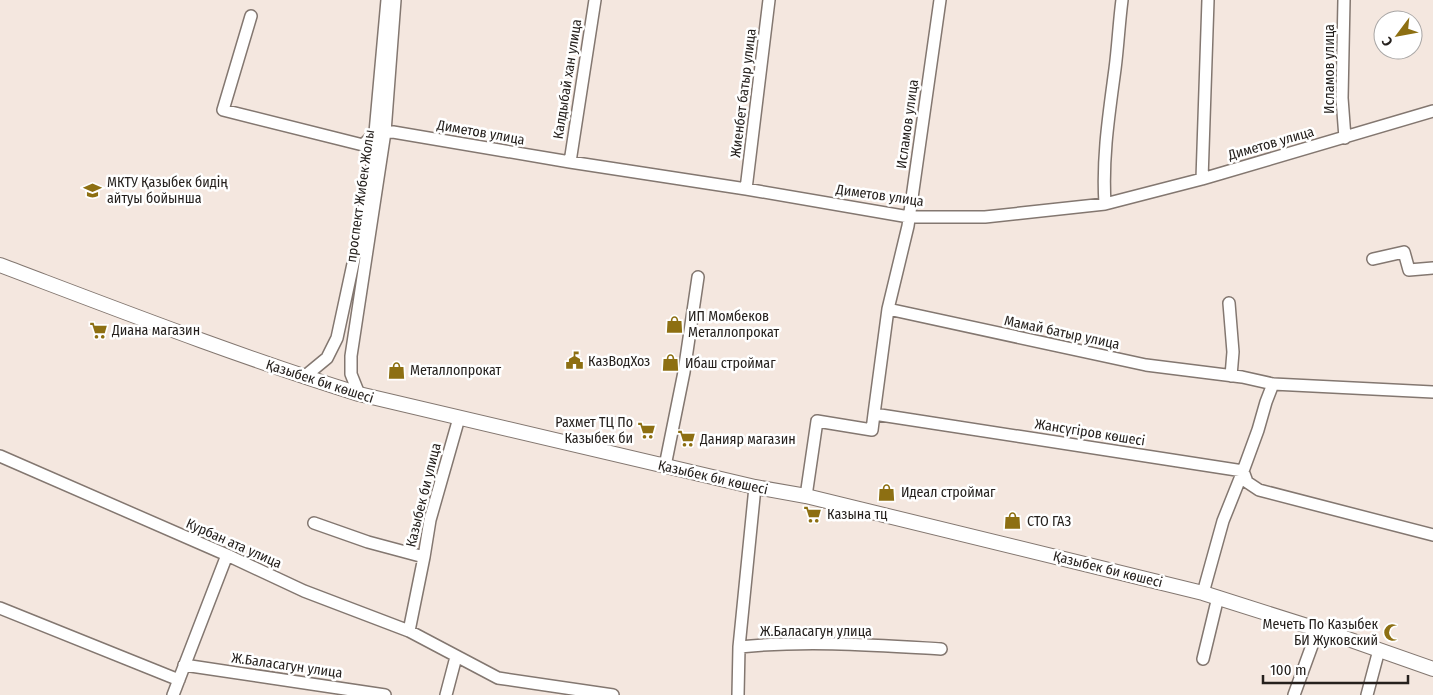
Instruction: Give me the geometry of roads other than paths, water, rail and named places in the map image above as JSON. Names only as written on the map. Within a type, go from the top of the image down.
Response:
[{"type":"main road","name":"Қазыбек би көшесі","points":[[0,265],[304,377],[359,394],[755,487],[806,496],[1203,592],[1433,669]]},
{"type":"street","name":"проспект Жибек Жолы","points":[[304,377],[327,358],[337,338],[360,236],[380,132],[387,0]]},
{"type":"street","name":"проспект Жибек Жолы","points":[[359,394],[351,374],[351,356],[396,0]]},
{"type":"street","name":"Калдыбай хан улица","points":[[570,162],[595,0]]},
{"type":"street","name":"Жиенбет батыр улица","points":[[746,189],[769,0]]},
{"type":"street","name":"Исламов улица","points":[[874,414],[888,310],[909,216],[940,0]]},
{"type":"street","points":[[1105,204],[1104,180],[1108,116],[1116,67],[1122,0]]},
{"type":"street","points":[[1202,179],[1208,0]]},
{"type":"street","name":"Исламов улица","points":[[1344,0],[1342,98],[1345,138]]},
{"type":"street","points":[[251,16],[223,110],[363,145],[380,132]]},
{"type":"street","name":"Диметов улица","points":[[380,132],[407,134],[909,216],[985,217],[1105,204],[1202,179],[1433,111]]},
{"type":"street","points":[[1372,259],[1404,252],[1409,270],[1433,268]]},
{"type":"street","points":[[665,466],[684,372],[698,277]]},
{"type":"street","points":[[1229,303],[1233,352],[1232,376]]},
{"type":"street","name":"Мамай батыр улица","points":[[888,310],[1146,365],[1232,376],[1274,384],[1433,392]]},
{"type":"street","points":[[1203,592],[1223,520],[1243,471],[1274,384]]},
{"type":"street","points":[[806,496],[817,421],[872,430],[874,414]]},
{"type":"street","name":"Жансүгіров көшесі","points":[[874,414],[1243,471]]},
{"type":"street","name":"Казыбек би улица","points":[[314,523],[368,542],[424,557],[430,520],[459,418]]},
{"type":"street","name":"Курбан ата улица","points":[[0,456],[228,555],[304,591],[409,631],[456,656]]},
{"type":"street","points":[[1243,471],[1247,482],[1259,490],[1433,535]]},
{"type":"street","points":[[738,695],[739,647],[755,487]]},
{"type":"street","points":[[173,695],[228,555]]},
{"type":"street","points":[[409,631],[424,557]]},
{"type":"street","points":[[1203,659],[1218,597]]},
{"type":"street","points":[[0,608],[178,680]]},
{"type":"street","points":[[1294,695],[1318,629]]},
{"type":"street","name":"Ж.Баласагун улица","points":[[739,647],[774,643],[814,643],[941,649]]},
{"type":"street","points":[[1367,695],[1379,650]]},
{"type":"street","points":[[446,695],[456,656],[498,678],[612,695]]},
{"type":"street","name":"Ж.Баласагун улица","points":[[184,666],[385,695]]},
{"type":"place","name":"МКТУ Қазыбек бидің айтуы бойынша","points":[[93,190]]},
{"type":"place","name":"ИП Момбеков Металлопрокат","points":[[674,324]]},
{"type":"place","name":"Диана магазин","points":[[98,330]]},
{"type":"place","name":"КазВодХоз","points":[[574,361]]},
{"type":"place","name":"Ибаш строймаг","points":[[671,363]]},
{"type":"place","name":"Металлопрокат","points":[[396,370]]},
{"type":"place","name":"Рахмет ТЦ По Казыбек би","points":[[647,430]]},
{"type":"place","name":"Данияр магазин","points":[[686,439]]},
{"type":"place","name":"Идеал строймаг","points":[[887,492]]},
{"type":"place","name":"Казына тц","points":[[813,514]]},
{"type":"place","name":"СТО ГАЗ","points":[[1013,521]]},
{"type":"place","name":"Мечеть По Казыбек БИ Жуковский","points":[[1392,632]]}]
